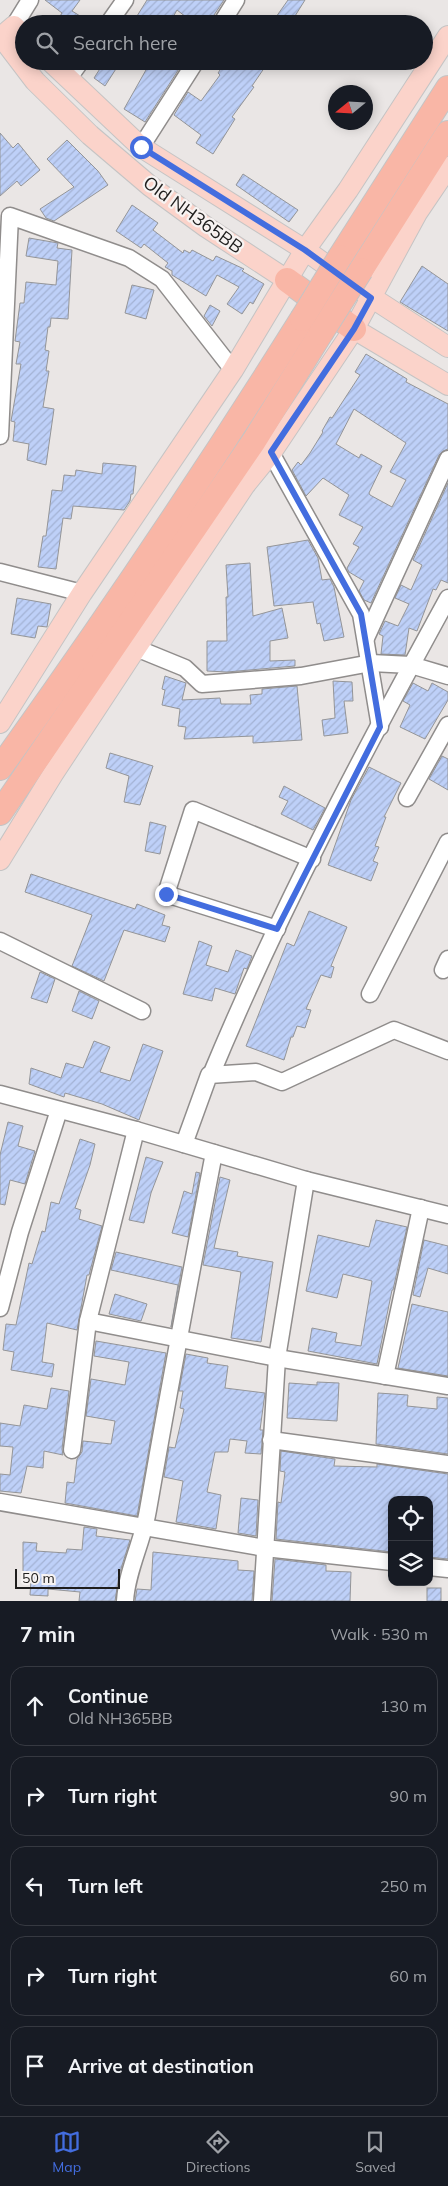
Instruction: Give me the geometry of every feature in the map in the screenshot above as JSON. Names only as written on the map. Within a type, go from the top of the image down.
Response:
[{"type":"highway","points":[[0,768],[125,588],[263,381],[448,88]]},
{"type":"highway","points":[[0,813],[254,441],[448,133]]},
{"type":"highway","points":[[287,280],[354,329]]},
{"type":"main road","points":[[433,59],[448,36]]},
{"type":"main road","name":"Old NH365BB","points":[[30,70],[36,81],[90,136],[150,186],[206,227],[287,280]]},
{"type":"main road","name":"Old NH365BB","points":[[59,70],[141,147],[305,250],[371,298],[448,347]]},
{"type":"main road","points":[[1,720],[82,593],[232,370],[305,250],[348,190],[426,70]]},
{"type":"main road","points":[[0,860],[53,774],[136,648],[354,329],[416,213],[448,167]]},
{"type":"main road","points":[[354,329],[448,385]]},
{"type":"street","points":[[21,15],[30,0]]},
{"type":"street","points":[[114,15],[125,0]]},
{"type":"street","points":[[227,15],[236,0]]},
{"type":"street","points":[[68,79],[74,70]]},
{"type":"street","points":[[141,147],[190,70]]},
{"type":"street","points":[[0,436],[5,216],[129,258],[162,279],[232,370]]},
{"type":"street","points":[[271,452],[361,614],[371,663],[380,727]]},
{"type":"street","points":[[366,638],[448,459]]},
{"type":"street","points":[[0,572],[82,593]]},
{"type":"street","points":[[184,1144],[209,1074],[211,1075],[229,1031],[277,929],[411,665],[448,598]]},
{"type":"street","points":[[136,648],[185,668],[202,684],[301,676],[371,663],[411,665],[448,676]]},
{"type":"street","points":[[407,798],[448,726]]},
{"type":"street","points":[[277,929],[166,894],[193,810],[312,858]]},
{"type":"street","points":[[370,994],[448,842]]},
{"type":"street","points":[[0,941],[142,1011]]},
{"type":"street","points":[[211,1075],[256,1072],[282,1082],[394,1030],[448,1051]]},
{"type":"street","points":[[0,1094],[136,1130],[306,1180],[448,1215]]},
{"type":"street","points":[[0,1308],[20,1232],[59,1110]]},
{"type":"street","points":[[72,1450],[88,1321],[136,1130]]},
{"type":"street","points":[[125,1601],[126,1590],[145,1527],[178,1339],[214,1153]]},
{"type":"street","points":[[262,1601],[277,1358],[306,1180]]},
{"type":"street","points":[[385,1376],[421,1208]]},
{"type":"street","points":[[88,1321],[277,1358],[448,1386]]},
{"type":"street","points":[[271,1440],[448,1464]]},
{"type":"street","points":[[0,1502],[265,1548],[388,1562]]},
{"type":"street","points":[[433,1567],[448,1569]]},
{"type":"building","points":[[45,0],[80,0],[72,11],[78,15],[61,15],[62,13]]},
{"type":"building","points":[[147,0],[224,0],[214,15],[183,15],[177,10],[174,15],[138,15]]},
{"type":"building","points":[[288,0],[305,0],[296,15],[277,15]]},
{"type":"building","points":[[99,70],[115,70],[105,86],[94,78]]},
{"type":"building","points":[[146,70],[178,70],[145,122],[124,109]]},
{"type":"building","points":[[220,70],[263,70],[252,86],[254,87],[232,117],[235,119],[213,154],[196,143],[201,135],[174,115],[188,92],[201,101],[220,75],[218,73]]},
{"type":"building","points":[[0,133],[13,148],[18,143],[40,170],[21,186],[17,181],[0,196]]},
{"type":"building","points":[[67,140],[98,171],[108,185],[54,221],[46,218],[40,209],[74,187],[47,159]]},
{"type":"building","points":[[243,174],[298,210],[289,222],[236,185]]},
{"type":"building","points":[[132,205],[158,223],[153,230],[183,253],[184,250],[190,253],[192,250],[213,261],[216,256],[244,269],[242,271],[264,284],[253,304],[250,302],[242,314],[227,304],[239,287],[217,275],[206,296],[172,275],[172,271],[165,267],[168,263],[144,244],[141,248],[116,231]]},
{"type":"building","points":[[29,238],[58,243],[57,248],[72,250],[68,319],[51,318],[45,350],[49,351],[46,371],[49,371],[43,407],[54,409],[46,465],[27,460],[29,444],[13,441],[15,422],[11,421],[21,364],[16,364],[20,342],[15,341],[20,303],[24,303],[26,282],[56,285],[58,261],[26,256]]},
{"type":"building","points":[[422,266],[448,284],[448,331],[400,302]]},
{"type":"building","points":[[132,285],[154,290],[146,319],[125,313]]},
{"type":"building","points":[[210,305],[220,311],[212,326],[204,316]]},
{"type":"building","points":[[366,354],[407,379],[406,382],[448,404],[448,449],[439,455],[371,603],[364,600],[359,591],[364,581],[349,572],[347,568],[359,547],[353,544],[363,527],[339,515],[349,495],[323,478],[306,496],[292,470],[298,462],[301,465],[310,453],[330,417],[332,418],[360,375],[355,372]],"holes":[[[354,409],[406,443],[390,472],[406,480],[392,507],[369,493],[382,466],[361,454],[359,458],[336,444]]]},
{"type":"building","points":[[103,463],[136,466],[133,494],[131,494],[130,501],[124,510],[73,506],[71,519],[63,518],[56,569],[38,567],[43,536],[46,536],[52,490],[62,491],[64,475],[75,476],[76,470],[102,474]]},
{"type":"building","points":[[448,483],[448,583],[441,580],[436,590],[433,589],[417,631],[409,628],[405,655],[381,654],[383,636],[379,634],[385,621],[398,626],[409,604],[395,598],[401,585],[411,590],[422,565],[413,560]]},
{"type":"building","points":[[308,540],[318,558],[322,580],[330,579],[334,587],[344,637],[324,641],[320,623],[317,624],[313,602],[274,606],[267,547]]},
{"type":"building","points":[[250,563],[253,616],[282,608],[288,638],[270,641],[270,661],[295,660],[295,666],[227,672],[207,671],[207,641],[227,641],[226,597],[228,597],[226,565]]},
{"type":"building","points":[[17,598],[51,604],[47,627],[38,626],[35,638],[11,634]]},
{"type":"building","points":[[165,676],[186,683],[182,700],[220,698],[221,704],[251,704],[250,695],[262,694],[262,689],[297,686],[302,740],[253,743],[253,736],[184,739],[186,727],[178,726],[180,709],[162,705],[165,690],[162,689]]},
{"type":"building","points":[[333,681],[352,682],[353,701],[344,701],[348,733],[324,736],[322,720],[335,718]]},
{"type":"building","points":[[413,683],[428,691],[432,683],[448,692],[448,700],[425,739],[400,727],[410,705],[403,701]]},
{"type":"building","points":[[110,753],[153,766],[140,805],[124,802],[129,776],[106,768]]},
{"type":"building","points":[[442,756],[448,759],[448,790],[429,779]]},
{"type":"building","points":[[369,767],[401,783],[384,817],[386,817],[375,846],[379,847],[373,861],[378,863],[371,881],[328,865],[351,800]]},
{"type":"building","points":[[284,786],[325,808],[313,830],[281,814],[288,801],[279,797]]},
{"type":"building","points":[[150,822],[166,826],[160,854],[145,851]]},
{"type":"building","points":[[31,874],[135,909],[137,904],[165,915],[162,925],[170,927],[165,942],[124,930],[104,981],[72,966],[92,915],[25,892]]},
{"type":"building","points":[[309,911],[347,927],[331,966],[334,967],[331,978],[321,975],[306,1009],[311,1010],[305,1028],[297,1026],[293,1037],[291,1037],[284,1060],[246,1046],[287,943],[294,946]]},
{"type":"building","points":[[199,941],[212,946],[206,965],[228,972],[236,950],[252,956],[247,969],[244,968],[235,994],[215,988],[212,1001],[183,994]]},
{"type":"building","points":[[40,972],[55,979],[47,1003],[31,998]]},
{"type":"building","points":[[79,991],[99,1001],[92,1019],[72,1011]]},
{"type":"building","points":[[94,1041],[110,1047],[100,1072],[130,1081],[143,1044],[163,1051],[139,1120],[102,1104],[65,1093],[64,1097],[29,1084],[31,1068],[61,1078],[66,1063],[83,1068]]},
{"type":"building","points":[[8,1122],[23,1126],[18,1146],[35,1151],[25,1184],[10,1180],[5,1205],[0,1204],[0,1155]]},
{"type":"building","points":[[80,1139],[95,1144],[75,1208],[81,1210],[79,1219],[102,1226],[89,1275],[87,1275],[77,1330],[47,1323],[42,1362],[54,1364],[52,1377],[11,1370],[14,1352],[3,1350],[6,1324],[16,1325],[29,1263],[32,1264],[42,1231],[45,1232],[51,1202],[59,1204]]},
{"type":"building","points":[[146,1157],[163,1162],[151,1193],[144,1223],[129,1220]]},
{"type":"building","points":[[196,1172],[200,1173],[188,1237],[172,1233],[184,1191],[192,1194]]},
{"type":"building","points":[[220,1177],[230,1180],[214,1248],[238,1252],[237,1256],[273,1262],[261,1342],[231,1338],[241,1272],[203,1265]]},
{"type":"building","points":[[376,1220],[407,1227],[377,1364],[308,1351],[312,1328],[337,1333],[335,1342],[361,1346],[372,1281],[343,1274],[337,1298],[306,1291],[318,1235],[369,1247]]},
{"type":"building","points":[[424,1240],[448,1246],[448,1274],[428,1268],[420,1297],[413,1295]]},
{"type":"building","points":[[116,1252],[182,1267],[171,1327],[178,1285],[111,1270]]},
{"type":"building","points":[[115,1294],[147,1304],[141,1321],[109,1314]]},
{"type":"building","points":[[412,1304],[448,1312],[448,1376],[398,1368]]},
{"type":"building","points":[[96,1341],[166,1353],[137,1516],[65,1503],[67,1482],[74,1483],[77,1459],[82,1452],[83,1441],[111,1444],[115,1421],[86,1416],[91,1379],[125,1385],[129,1362],[94,1356]]},
{"type":"building","points":[[186,1354],[208,1358],[207,1363],[228,1366],[225,1388],[265,1393],[260,1430],[263,1430],[261,1454],[245,1453],[247,1441],[230,1439],[228,1452],[215,1452],[207,1492],[221,1495],[216,1529],[176,1522],[183,1481],[164,1477],[169,1447],[175,1448],[184,1409],[180,1408],[183,1391],[179,1391]]},
{"type":"building","points":[[317,1382],[339,1383],[337,1421],[287,1418],[289,1383],[317,1385]]},
{"type":"building","points":[[51,1388],[69,1391],[62,1449],[63,1455],[44,1451],[43,1468],[27,1466],[21,1493],[0,1491],[0,1474],[10,1475],[13,1447],[0,1446],[0,1423],[20,1426],[24,1405],[47,1409]]},
{"type":"building","points":[[378,1393],[408,1395],[407,1406],[437,1409],[437,1397],[448,1398],[448,1454],[376,1444]]},
{"type":"building","points":[[281,1451],[335,1459],[334,1466],[377,1467],[377,1464],[448,1474],[448,1559],[433,1557],[433,1496],[388,1496],[388,1552],[276,1539],[278,1502],[281,1503],[285,1472],[280,1471]]},
{"type":"building","points":[[241,1498],[258,1500],[256,1536],[238,1533]]},
{"type":"building","points":[[84,1527],[97,1529],[96,1536],[130,1540],[119,1575],[115,1601],[79,1601],[80,1592],[48,1589],[48,1596],[30,1595],[31,1580],[23,1580],[23,1542],[37,1543],[36,1551],[66,1553],[67,1549],[82,1550]]},
{"type":"building","points":[[153,1552],[238,1561],[238,1570],[254,1571],[252,1601],[135,1601],[137,1589],[151,1590]]},
{"type":"building","points":[[275,1559],[326,1565],[326,1571],[351,1572],[350,1601],[272,1601]]},
{"type":"building","points":[[427,1588],[441,1588],[441,1601],[427,1601]]},
{"type":"route","points":[[141,147],[305,250],[371,298],[354,329],[271,452],[361,614],[371,663],[380,727],[277,929],[166,894]]}]
